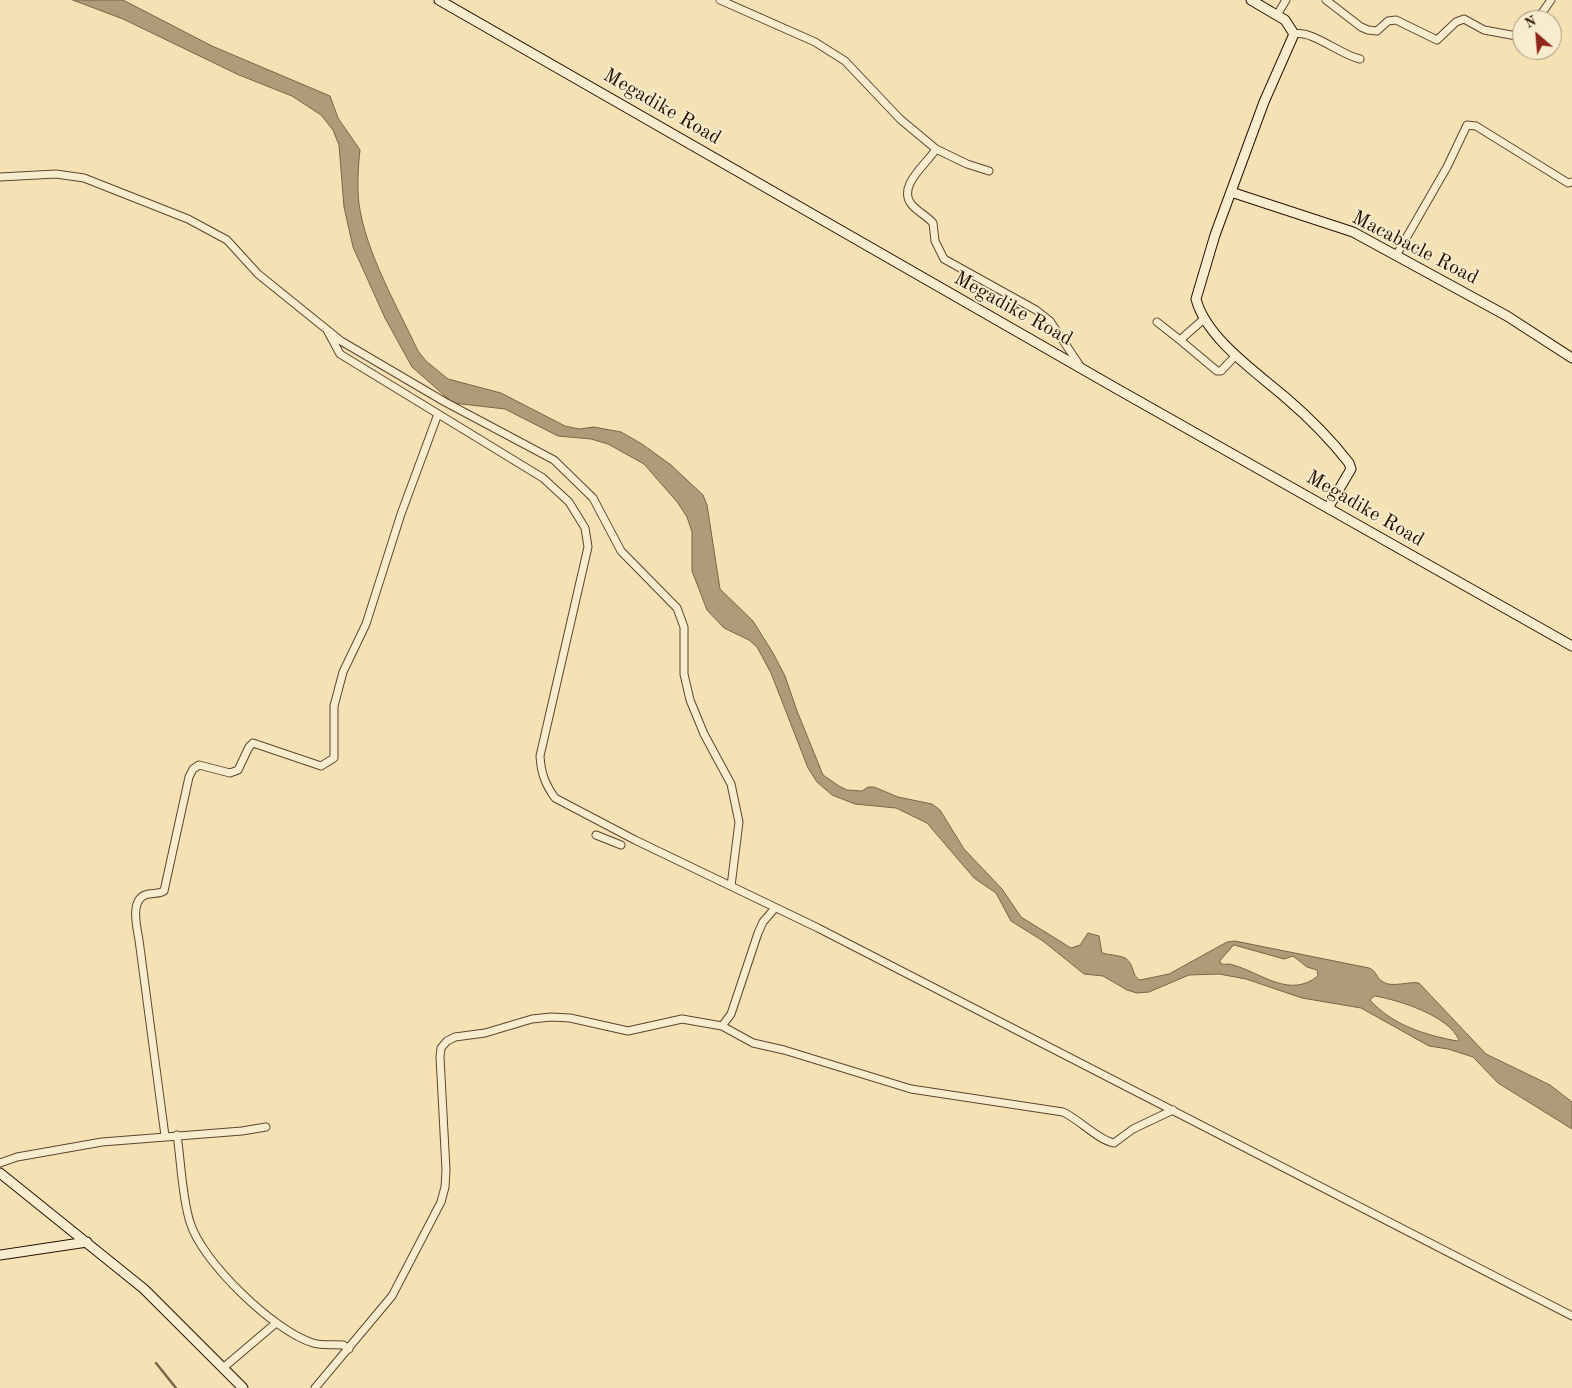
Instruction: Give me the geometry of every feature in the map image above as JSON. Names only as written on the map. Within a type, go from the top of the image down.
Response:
[{"type":"street","name":"Megadike Road","points":[[439,0],[1572,646]]},
{"type":"street","points":[[720,0],[815,42],[845,61],[900,119],[936,148],[967,164],[989,171]]},
{"type":"street","points":[[1252,0],[1285,20],[1294,34]]},
{"type":"street","points":[[1277,15],[1286,0]]},
{"type":"street","points":[[1326,0],[1368,30],[1377,31],[1388,21],[1396,20],[1437,40],[1456,22],[1464,19],[1484,30],[1512,35]]},
{"type":"street","points":[[1328,508],[1351,469],[1349,463],[1287,399],[1236,355],[1205,318],[1198,306],[1197,292],[1264,102],[1294,34],[1300,32],[1311,36],[1360,59]]},
{"type":"street","points":[[1397,254],[1447,167],[1467,125],[1476,126],[1568,183],[1572,182]]},
{"type":"street","points":[[936,148],[929,161],[913,176],[907,193],[913,207],[932,223],[940,256],[968,274],[1036,310],[1050,321],[1080,366]]},
{"type":"street","points":[[0,177],[56,174],[84,178],[188,219],[227,240],[258,274],[342,342],[445,402],[554,460],[593,498],[621,551],[677,608],[684,627],[684,674],[690,700],[704,734],[731,784],[739,822],[731,886]]},
{"type":"street","name":"Macabacle Road","points":[[1231,192],[1353,232],[1397,254],[1507,316],[1572,358]]},
{"type":"street","points":[[1180,340],[1205,318]]},
{"type":"street","points":[[1157,322],[1217,371],[1221,371],[1236,355]]},
{"type":"street","points":[[327,330],[340,354],[543,478],[569,502],[585,528],[588,547],[540,756],[540,771],[547,787],[555,798],[611,828],[818,928],[1572,1316]]},
{"type":"street","points":[[165,1136],[136,913],[139,901],[142,896],[149,893],[158,894],[164,891],[189,777],[193,769],[199,765],[230,773],[238,770],[249,747],[253,744],[321,766],[334,758],[334,706],[343,672],[366,624],[401,514],[438,414]]},
{"type":"street","points":[[596,835],[621,845]]},
{"type":"street","points":[[722,1026],[731,1014],[758,933],[763,922],[775,908]]},
{"type":"street","points":[[315,1388],[392,1296],[441,1202],[446,1170],[440,1058],[441,1048],[454,1037],[485,1034],[532,1019],[551,1017],[578,1020],[628,1031],[682,1019],[722,1026],[753,1043],[808,1057],[886,1083],[911,1089],[1063,1112],[1076,1118],[1105,1141],[1114,1142],[1133,1129],[1173,1110]]},
{"type":"street","points":[[0,1163],[23,1155],[102,1142],[242,1131],[266,1127]]},
{"type":"street","points":[[177,1135],[190,1222],[201,1247],[217,1268],[276,1323],[294,1335],[314,1343],[332,1346],[343,1344],[349,1349]]},
{"type":"street","points":[[0,1173],[144,1290],[243,1388]]},
{"type":"street","points":[[0,1255],[87,1242]]},
{"type":"street","points":[[223,1368],[276,1323]]},
{"type":"shaded area","points":[[73,0],[123,0],[212,46],[330,96],[338,118],[360,150],[358,197],[368,241],[392,298],[418,351],[426,361],[448,379],[501,393],[565,426],[579,429],[594,427],[621,432],[642,444],[671,465],[703,495],[707,505],[720,589],[753,621],[773,653],[785,676],[823,775],[847,790],[862,791],[868,787],[874,787],[898,797],[932,804],[940,810],[964,849],[1002,889],[1021,917],[1071,948],[1080,945],[1088,933],[1099,936],[1102,953],[1125,958],[1130,963],[1135,976],[1140,980],[1169,974],[1227,942],[1235,941],[1369,968],[1387,984],[1419,983],[1486,1054],[1550,1085],[1572,1102],[1572,1129],[1498,1083],[1473,1057],[1448,1049],[1429,1046],[1361,1008],[1302,998],[1246,979],[1219,974],[1189,975],[1149,992],[1137,993],[1127,990],[1103,976],[1084,974],[1043,941],[1011,921],[996,893],[974,878],[927,823],[896,808],[855,804],[832,795],[817,782],[808,768],[771,673],[757,647],[749,640],[724,628],[707,610],[692,571],[692,532],[687,517],[678,503],[644,464],[608,444],[591,439],[558,436],[505,409],[453,403],[412,367],[385,318],[353,247],[344,207],[339,145],[333,130],[321,115],[292,96],[239,75],[123,19]],"holes":[[[1234,945],[1284,959],[1293,956],[1307,967],[1317,970],[1318,976],[1297,985],[1286,985],[1232,964],[1221,964],[1220,961]],[[1375,996],[1422,1010],[1454,1031],[1459,1040],[1433,1036],[1410,1028],[1379,1009],[1370,1000]]]},
{"type":"waterway","points":[[156,1363],[176,1388]]}]
